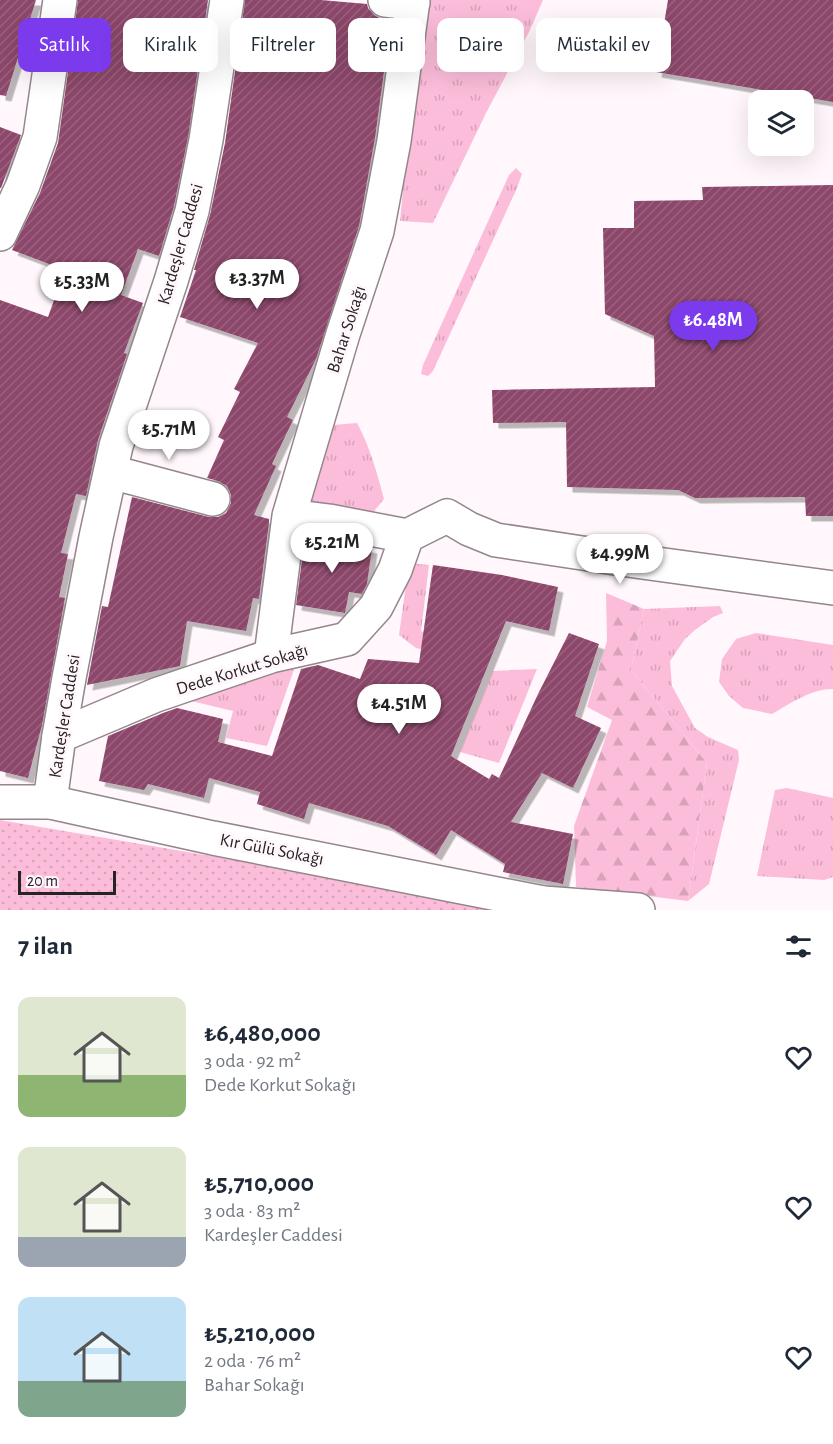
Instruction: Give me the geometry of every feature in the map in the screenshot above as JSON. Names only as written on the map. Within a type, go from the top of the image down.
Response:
[{"type":"street","points":[[0,234],[40,137],[60,0]]},
{"type":"street","name":"Kardeşler Caddesi","points":[[50,802],[59,736],[96,537],[116,446],[192,211],[206,140],[227,0]]},
{"type":"street","name":"Bahar Sokağı","points":[[271,656],[289,516],[377,231],[394,141],[404,1]]},
{"type":"street","points":[[111,472],[213,499]]},
{"type":"street","points":[[289,516],[407,536],[447,516],[496,540],[833,588]]},
{"type":"street","name":"Dede Korkut Sokağı","points":[[59,736],[156,695],[271,656],[348,639],[376,607],[395,570],[407,536]]},
{"type":"street","name":"Kır Gülü Sokağı","points":[[0,802],[50,802],[538,906],[638,910]]},
{"type":"green space","points":[[429,0],[543,0],[524,41],[524,18],[437,18],[437,72],[508,72],[433,223],[400,221],[408,138],[418,72],[425,72],[425,26]]},
{"type":"green space","points":[[516,168],[522,174],[517,188],[433,371],[428,376],[421,374],[423,365],[509,175]]},
{"type":"green space","points":[[357,423],[376,470],[384,499],[371,515],[304,505],[333,425]]},
{"type":"green space","points":[[409,563],[429,565],[421,631],[459,647],[457,658],[416,648],[399,635]]},
{"type":"green space","points":[[606,593],[644,609],[631,670],[707,763],[688,901],[576,887],[574,826],[612,720],[587,707],[607,641]]},
{"type":"green space","points":[[720,606],[723,613],[713,617],[685,639],[670,661],[672,686],[695,728],[708,737],[738,750],[739,760],[709,884],[688,901],[707,763],[631,670],[644,609]]},
{"type":"green space","points":[[756,633],[833,645],[833,689],[809,694],[772,714],[743,708],[729,696],[719,682],[722,659],[736,639]]},
{"type":"green space","points":[[297,661],[267,746],[226,738],[233,711],[183,699]]},
{"type":"green space","points":[[537,669],[499,763],[460,752],[493,671]]},
{"type":"green space","points":[[787,788],[833,798],[833,877],[824,880],[757,876],[775,790]]},
{"type":"green space","points":[[0,820],[492,904],[485,910],[0,910]]},
{"type":"building","points":[[0,0],[36,0],[30,18],[18,18],[18,58],[6,96],[0,95]]},
{"type":"building","points":[[78,0],[208,0],[205,18],[123,18],[123,72],[197,72],[188,137],[174,206],[159,256],[138,249],[121,295],[143,303],[124,353],[127,354],[98,440],[86,496],[76,494],[61,553],[68,554],[59,597],[65,598],[42,725],[28,778],[0,771],[0,300],[48,317],[65,270],[12,250],[40,193],[58,143],[68,72],[111,72],[111,18],[75,18]]},
{"type":"building","points":[[245,0],[321,0],[367,4],[374,15],[380,18],[348,18],[348,72],[384,72],[359,226],[316,359],[287,417],[293,420],[272,464],[276,466],[254,515],[269,519],[269,523],[259,599],[253,598],[246,631],[187,621],[180,666],[87,685],[102,606],[108,607],[132,497],[209,517],[218,517],[226,513],[231,503],[231,495],[227,486],[207,478],[224,440],[218,437],[240,392],[234,389],[258,343],[180,317],[196,270],[194,270],[210,215],[225,143],[235,72],[336,72],[336,18],[242,18]]},
{"type":"building","points":[[668,0],[833,0],[833,102],[814,99],[814,90],[762,90],[656,72],[671,72],[671,18],[665,18]]},
{"type":"building","points":[[0,127],[21,135],[1,188],[0,188]]},
{"type":"building","points":[[833,185],[833,516],[806,516],[805,497],[695,498],[678,490],[567,487],[566,422],[493,423],[492,390],[655,387],[654,336],[605,314],[603,228],[634,228],[634,201],[703,200],[702,187]]},
{"type":"building","points":[[305,537],[372,548],[367,584],[362,594],[349,592],[345,613],[296,605]]},
{"type":"building","points":[[433,565],[502,575],[558,587],[549,631],[506,621],[451,756],[489,779],[492,774],[499,778],[569,633],[599,644],[575,716],[601,728],[573,788],[542,773],[511,822],[573,834],[563,884],[503,872],[505,864],[451,830],[436,855],[388,826],[309,803],[304,819],[257,804],[260,792],[209,778],[204,798],[148,784],[144,790],[99,781],[108,736],[163,713],[177,708],[223,719],[218,742],[272,756],[301,669],[318,665],[360,679],[368,659],[419,663]]}]
